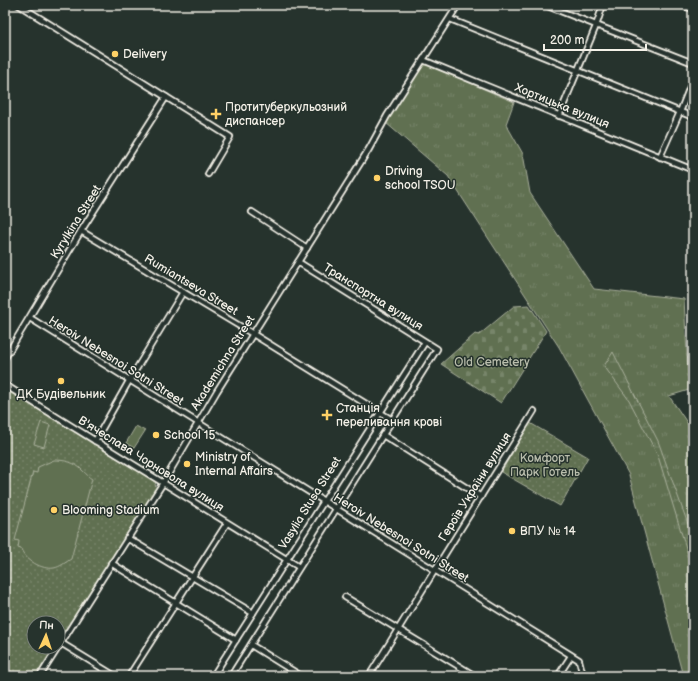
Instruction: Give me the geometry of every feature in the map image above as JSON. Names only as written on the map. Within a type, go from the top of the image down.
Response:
[{"type":"street","points":[[19,5],[230,137],[208,174]]},
{"type":"street","name":"Akademichna Street","points":[[66,635],[163,483],[198,423],[369,149],[380,128],[458,5]]},
{"type":"street","points":[[545,5],[693,63]]},
{"type":"street","points":[[559,116],[596,26],[603,5]]},
{"type":"street","points":[[681,5],[693,9]]},
{"type":"street","points":[[450,19],[693,118]]},
{"type":"street","name":"Хортицька вулиця","points":[[423,60],[693,170]]},
{"type":"street","points":[[660,157],[693,79]]},
{"type":"street","name":"Kyrylkina Street","points":[[5,358],[81,231],[166,97]]},
{"type":"street","points":[[252,212],[307,248]]},
{"type":"street","name":"Rumiantseva Street","points":[[81,231],[253,334],[392,420]]},
{"type":"street","name":"Транспортна вулиця","points":[[298,262],[437,349]]},
{"type":"street","points":[[95,441],[129,381],[183,292]]},
{"type":"street","name":"Heroiv Nebesnoi Sotni Street","points":[[30,318],[579,660],[583,676]]},
{"type":"street","name":"Vasylia Stusa Street","points":[[213,676],[379,412],[425,342]]},
{"type":"street","name":"Vasylia Stusa Street","points":[[231,676],[437,349]]},
{"type":"street","name":"В'ячеслава Чорновола вулиця","points":[[5,385],[299,568]]},
{"type":"street","name":"Героїв України вулиця","points":[[369,676],[534,411]]},
{"type":"street","points":[[383,436],[481,497]]},
{"type":"street","points":[[129,676],[227,523]]},
{"type":"street","points":[[127,538],[253,613]]},
{"type":"street","points":[[111,563],[236,640]]},
{"type":"street","points":[[345,597],[475,676]]},
{"type":"street","points":[[251,644],[301,676]]},
{"type":"street","points":[[66,646],[115,676]]},
{"type":"street","name":"Akademichna Street","points":[[40,676],[53,655]]},
{"type":"street","points":[[558,676],[571,656]]},
{"type":"green space","points":[[424,65],[428,65],[514,102],[506,124],[523,154],[530,193],[594,289],[684,299],[689,390],[669,396],[690,427],[693,427],[693,676],[683,676],[629,475],[559,347],[448,176],[386,123]]},
{"type":"green space","name":"Old Cemetery","points":[[529,305],[546,331],[501,403],[441,364],[475,334],[479,335],[514,306]]},
{"type":"green space","points":[[613,352],[658,441],[693,538],[693,571],[658,456],[629,400],[604,366]]},
{"type":"green space","points":[[5,389],[156,482],[155,485],[157,487],[66,631],[66,615],[26,615],[26,655],[51,655],[38,676],[5,676]]},
{"type":"green space","points":[[41,422],[50,425],[44,447],[34,444]]},
{"type":"green space","name":"Комфорт Парк Готель","points":[[530,423],[588,457],[560,506],[501,472]]},
{"type":"green space","points":[[136,426],[145,431],[134,448],[126,443]]},
{"type":"green space","name":"Blooming Stadium","points":[[54,460],[66,461],[73,464],[92,479],[71,559],[58,567],[49,568],[39,566],[26,557],[21,549],[18,548],[19,541],[15,540],[33,472],[37,473],[38,467]]},
{"type":"place","name":"Delivery","points":[[115,54]]},
{"type":"place","name":"Протитуберкульозний диспансер","points":[[216,114]]},
{"type":"place","name":"Driving school TSOU","points":[[377,178]]},
{"type":"place","name":"ДК Будівельник","points":[[61,381]]},
{"type":"place","name":"Станція переливання крові","points":[[327,415]]},
{"type":"place","name":"School 15","points":[[156,435]]},
{"type":"place","name":"Ministry of Internal Affairs","points":[[187,464]]},
{"type":"place","name":"Blooming Stadium","points":[[54,510]]},
{"type":"place","name":"ВПУ № 14","points":[[512,531]]}]
